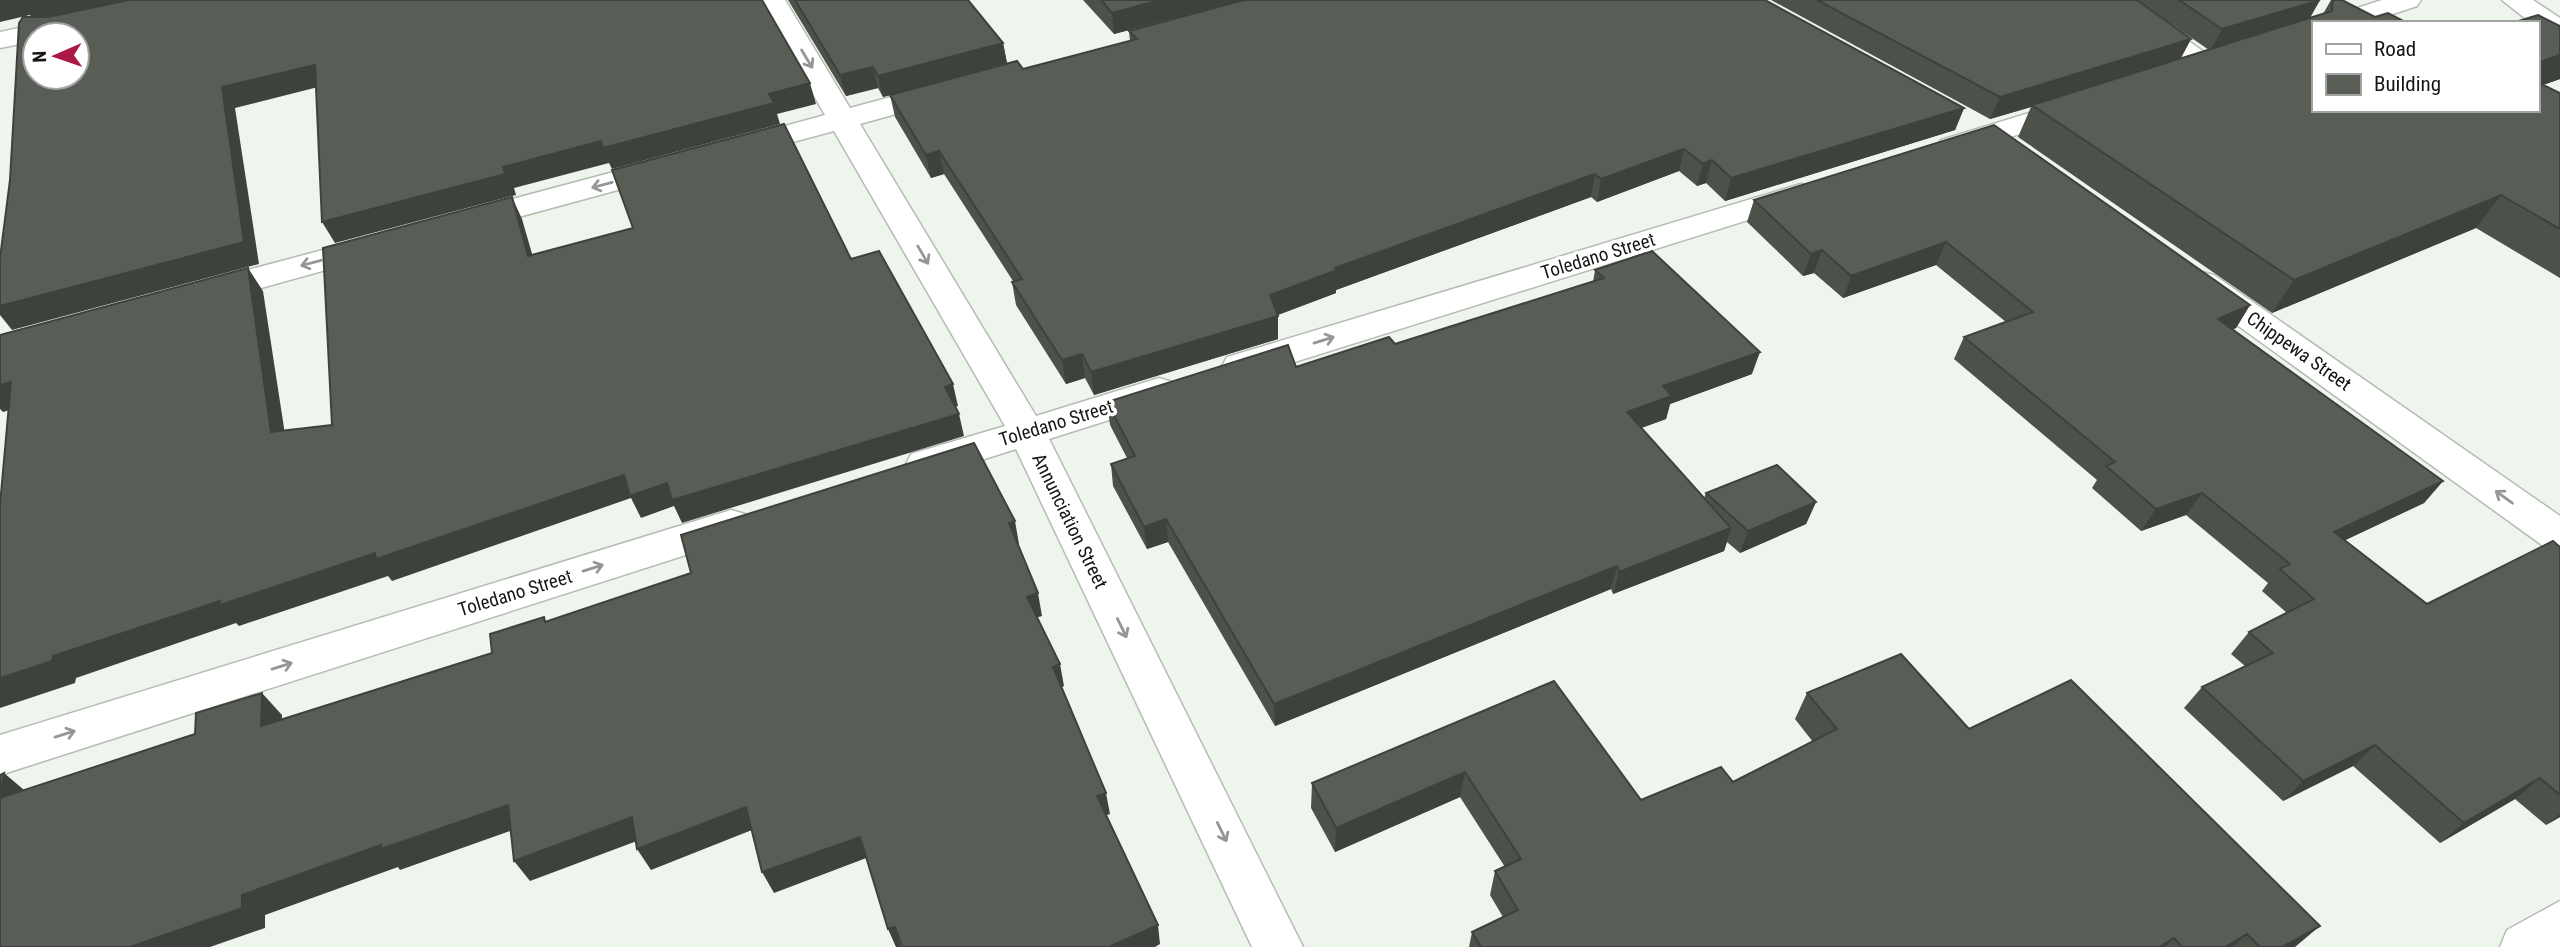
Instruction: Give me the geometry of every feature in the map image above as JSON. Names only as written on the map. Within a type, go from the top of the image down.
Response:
[{"type":"street","name":"Annunciation Street","points":[[772,0],[1027,432],[1278,947]]},
{"type":"street","points":[[2114,0],[2221,61],[2170,78]]},
{"type":"street","points":[[2345,21],[2408,0]]},
{"type":"street","points":[[2515,0],[2560,30]]},
{"type":"street","points":[[0,40],[93,20]]},
{"type":"street","points":[[442,228],[977,83]]},
{"type":"street","points":[[1924,155],[2106,98]]},
{"type":"street","points":[[1954,114],[1990,134],[2024,158]]},
{"type":"street","name":"Toledano Street","points":[[893,474],[1832,183]]},
{"type":"street","points":[[174,301],[402,239]]},
{"type":"street","name":"Chippewa Street","points":[[2171,261],[2560,537]]},
{"type":"street","name":"Toledano Street","points":[[0,754],[760,516]]},
{"type":"street","points":[[2525,947],[2560,925]]},
{"type":"building","points":[[129,0],[762,0],[810,83],[769,94],[774,103],[603,148],[601,141],[503,167],[505,174],[322,222],[315,65],[222,87],[244,242],[0,306],[0,258],[10,180],[19,23],[23,17],[48,17]]},
{"type":"building","points":[[795,0],[968,0],[1003,43],[878,76],[873,67],[840,75]]},
{"type":"building","points":[[1101,0],[1160,0],[1112,13]]},
{"type":"building","points":[[1244,0],[1765,0],[1964,108],[1731,178],[1712,160],[1703,164],[1684,149],[1601,179],[1595,174],[1335,268],[1337,270],[1270,295],[1278,316],[1091,372],[1082,354],[1062,360],[1012,282],[1022,279],[939,151],[926,155],[890,95],[1017,61],[1023,69],[1137,39],[1129,31]]},
{"type":"building","points":[[1817,0],[2137,0],[2191,39],[2000,97]]},
{"type":"building","points":[[2179,0],[2320,0],[2222,29]]},
{"type":"building","points":[[2333,0],[2342,0],[2375,17],[2388,13],[2403,21],[2312,21],[2312,112],[2539,112],[2539,83],[2560,93],[2560,229],[2501,195],[2294,280],[2032,105],[2332,11]]},
{"type":"building","points":[[2538,15],[2560,26],[2560,55],[2539,62],[2539,21],[2518,21]]},
{"type":"building","points":[[784,124],[851,259],[879,251],[953,384],[945,387],[959,414],[672,500],[667,483],[630,496],[624,475],[376,559],[375,553],[220,605],[220,601],[53,656],[52,661],[0,678],[0,505],[11,382],[0,385],[0,335],[248,268],[271,432],[332,425],[323,248],[512,197],[528,256],[633,228],[612,170]]},
{"type":"building","points":[[1994,125],[2250,305],[2218,319],[2443,481],[2334,532],[2427,604],[2553,541],[2560,547],[2560,795],[2540,778],[2464,823],[2375,745],[2303,781],[2202,687],[2273,653],[2249,632],[2314,599],[2280,569],[2290,564],[2202,493],[2156,509],[2106,466],[2115,462],[1964,337],[2033,312],[1946,242],[1851,276],[1822,250],[1811,254],[1754,200]]},
{"type":"building","points":[[1652,251],[1760,352],[1663,386],[1672,396],[1627,412],[1731,528],[1619,572],[1617,566],[1274,704],[1166,519],[1144,527],[1111,464],[1135,456],[1107,402],[1288,345],[1296,367],[1389,337],[1395,344],[1604,278],[1595,270]]},
{"type":"building","points":[[974,443],[1015,521],[1009,523],[1038,593],[1027,597],[1060,664],[1053,667],[1106,793],[1097,796],[1158,925],[1109,947],[902,947],[895,927],[888,929],[860,837],[762,872],[746,807],[637,849],[632,817],[514,861],[508,805],[381,849],[381,845],[242,895],[242,908],[130,947],[0,947],[0,798],[195,734],[196,713],[262,693],[261,726],[492,653],[490,634],[544,617],[545,622],[691,573],[681,535]]},
{"type":"building","points":[[1777,465],[1816,502],[1748,531],[1706,493]]},
{"type":"building","points":[[1901,654],[1969,729],[2071,680],[2320,926],[2282,947],[2260,947],[2247,934],[2225,947],[2182,947],[2174,938],[2159,947],[1481,947],[1472,932],[1518,910],[1495,871],[1521,859],[1465,772],[1336,828],[1312,783],[1554,681],[1641,800],[1721,767],[1733,782],[1837,729],[1807,693]]},
{"type":"building","points":[[4,773],[0,798],[0,775]]}]
